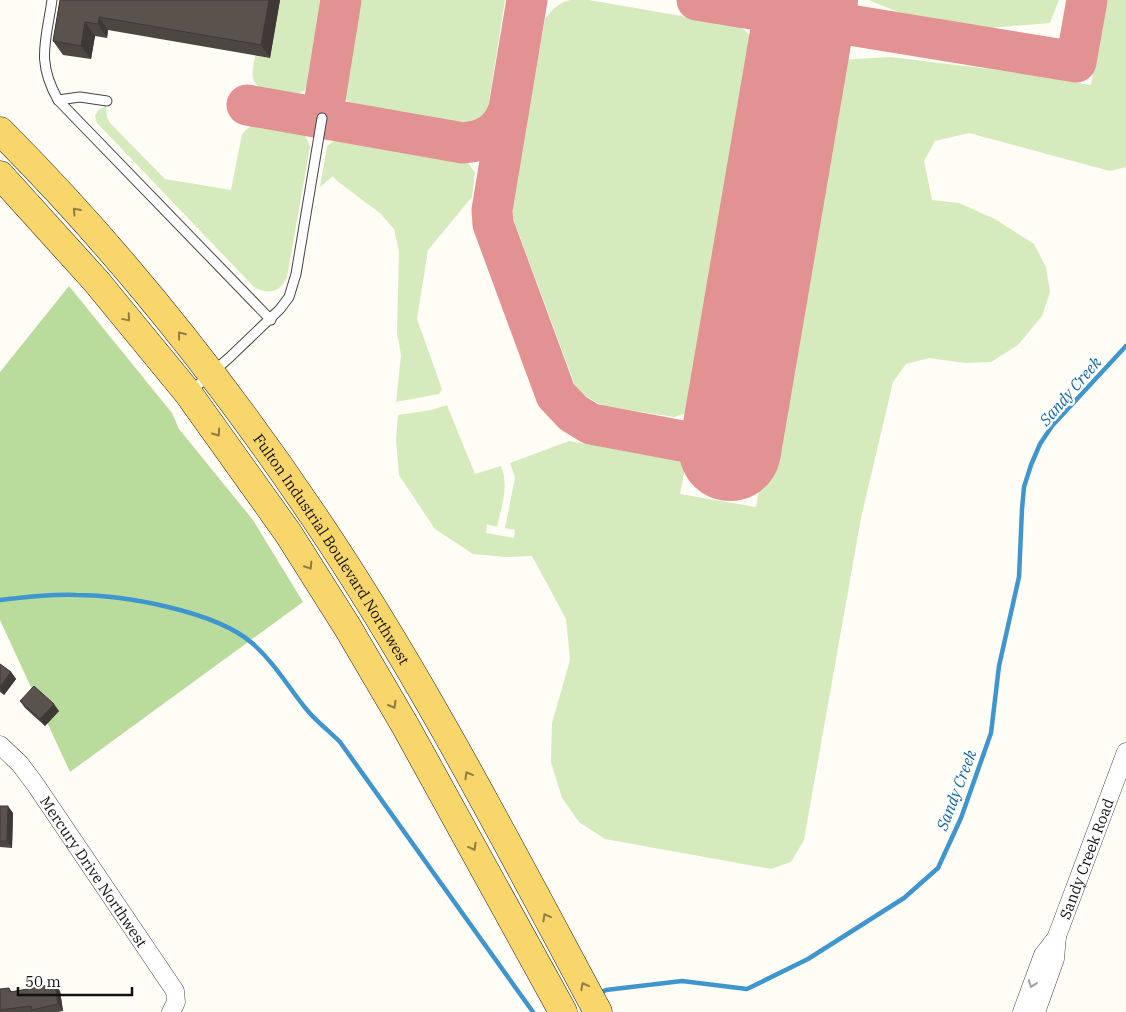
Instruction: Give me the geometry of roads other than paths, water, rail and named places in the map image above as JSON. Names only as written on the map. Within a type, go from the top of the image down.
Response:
[{"type":"main road","name":"Fulton Industrial Boulevard Northwest","points":[[0,131],[116,255],[211,373],[315,519],[376,614],[434,713],[598,1012]]},
{"type":"main road","name":"Fulton Industrial Boulevard Northwest","points":[[0,176],[96,281],[188,393],[288,533],[348,628],[406,727],[563,1012]]},
{"type":"street","name":"Mercury Drive Northwest","points":[[0,745],[20,764],[36,784],[175,991],[174,1007]]},
{"type":"street","name":"Sandy Creek Road","points":[[1036,1012],[1055,960],[1057,936],[1126,752]]},
{"type":"street","name":"Sandy Creek Road","points":[[1022,1012],[1043,955],[1057,936]]},
{"type":"lane","points":[[52,0],[43,62],[47,81],[58,100],[270,320]]},
{"type":"lane","points":[[58,100],[80,97],[107,101]]},
{"type":"lane","points":[[188,393],[270,320],[289,297],[296,274],[322,118]]},
{"type":"waterway","name":"Sandy Creek","points":[[598,994],[606,990],[682,981],[747,989],[808,959],[904,898],[938,868],[961,818],[991,733],[999,666],[1019,577],[1024,487],[1031,465],[1040,444],[1052,426],[1126,346]]},
{"type":"waterway","points":[[0,600],[66,595],[119,598],[143,602],[168,607],[216,622],[252,643],[274,667],[311,714],[340,742],[533,1012]]}]
